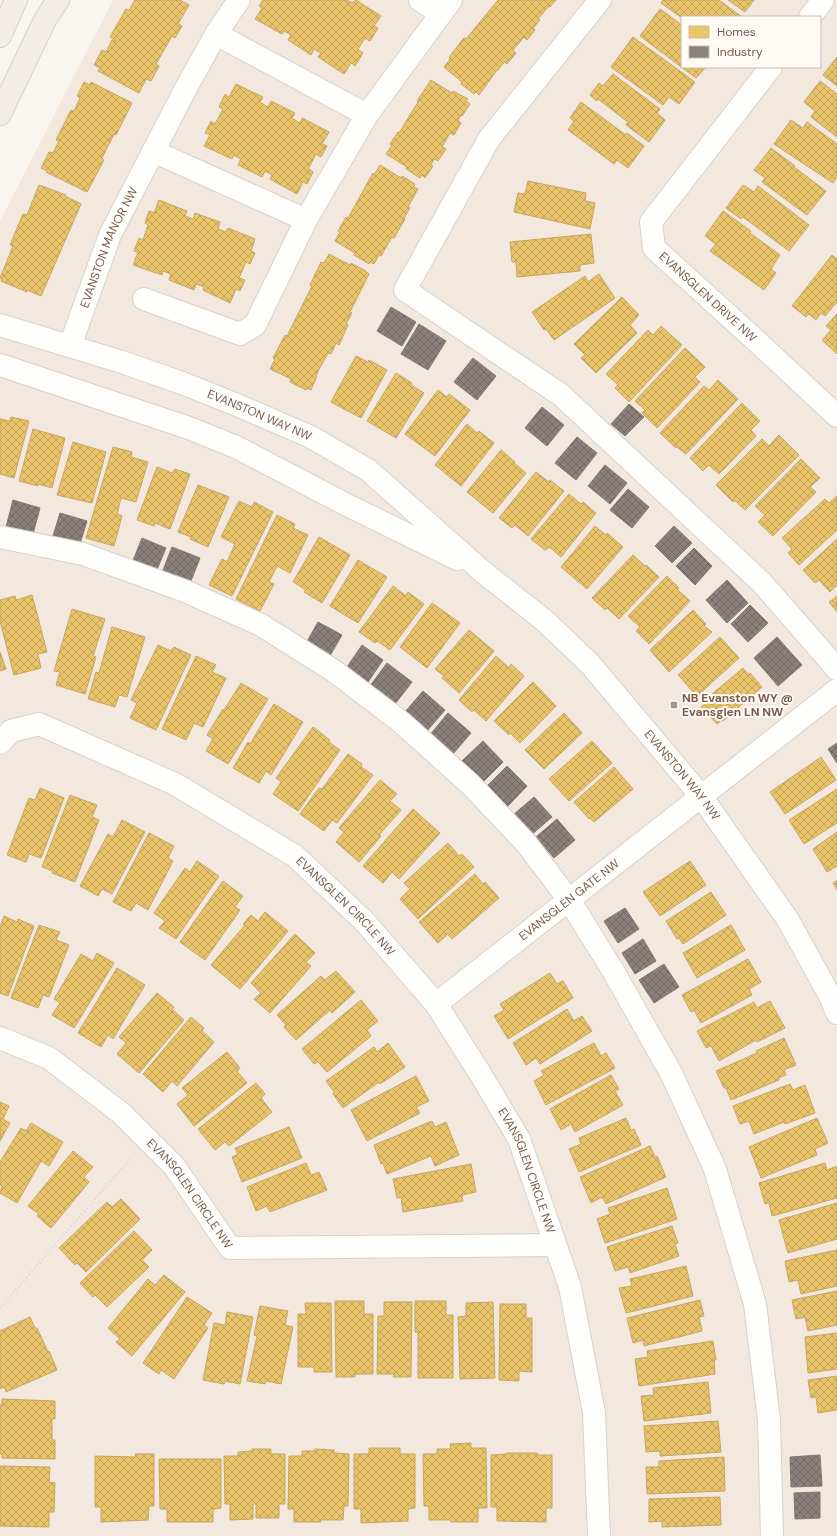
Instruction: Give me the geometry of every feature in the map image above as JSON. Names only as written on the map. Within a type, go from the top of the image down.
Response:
[{"type":"main road","points":[[0,36],[16,0]]},
{"type":"main road","points":[[0,114],[45,20],[58,0]]},
{"type":"street","name":"EVANSTON MANOR NW","points":[[70,346],[110,235],[216,34],[239,0]]},
{"type":"street","points":[[144,299],[240,334],[256,324],[306,220],[368,115],[446,7],[420,0]]},
{"type":"street","points":[[600,0],[489,139],[405,290],[561,395],[762,583],[837,669]]},
{"type":"street","points":[[811,16],[823,0]]},
{"type":"street","points":[[216,34],[368,115]]},
{"type":"street","name":"EVANSGLEN DRIVE NW","points":[[771,68],[651,222],[654,248],[837,416]]},
{"type":"street","points":[[153,151],[306,220]]},
{"type":"street","name":"EVANSTON WAY NW","points":[[0,325],[70,346],[182,383],[311,437],[368,470],[484,572],[545,621],[590,664],[701,796],[788,920],[830,996],[837,1013]]},
{"type":"street","name":"EVANSTON WAY NW","points":[[0,365],[189,428],[236,447],[345,504],[484,572]]},
{"type":"street","points":[[0,537],[83,554],[185,591],[261,625],[334,671],[401,722],[471,785],[526,843],[569,900],[612,969],[671,1073],[715,1169],[755,1304],[769,1420],[772,1536]]},
{"type":"street","name":"EVANSGLEN GATE NW","points":[[436,1004],[837,690]]},
{"type":"street","name":"EVANSGLEN CIRCLE NW","points":[[4,731],[39,724],[114,756],[175,784],[295,856],[364,921],[436,1004],[519,1139],[570,1287],[594,1413],[599,1536]]},
{"type":"street","name":"EVANSGLEN CIRCLE NW","points":[[0,1038],[49,1058],[121,1113],[174,1166],[230,1248],[555,1245]]},
{"type":"path","points":[[0,1308],[134,1156],[149,1141]]},
{"type":"shaded area","points":[[113,0],[837,0],[837,1536],[0,1536],[0,221]]},
{"type":"building: Homes","points":[[135,0],[180,0],[189,5],[178,24],[182,26],[175,38],[172,36],[156,64],[159,66],[151,81],[146,79],[139,93],[98,71],[100,68],[94,65],[102,50],[106,52],[112,40],[116,42],[110,37],[126,9],[129,10]]},
{"type":"building: Homes","points":[[263,0],[346,0],[352,3],[356,0],[381,16],[374,26],[378,28],[370,41],[365,38],[358,49],[363,53],[355,66],[351,63],[344,74],[318,57],[321,53],[314,49],[311,55],[288,40],[291,35],[284,31],[282,34],[255,19],[262,8],[259,6]]},
{"type":"building: Homes","points":[[498,0],[556,0],[538,19],[540,20],[533,28],[535,30],[527,40],[524,37],[513,50],[516,53],[507,64],[504,62],[479,95],[476,92],[474,94],[461,84],[462,82],[444,67],[450,59],[449,57],[464,38],[466,39]]},
{"type":"building: Homes","points":[[663,0],[719,0],[741,16],[681,16],[681,17],[661,3]]},
{"type":"building: Homes","points":[[728,0],[754,0],[745,12]]},
{"type":"building: Homes","points":[[660,9],[681,24],[681,67],[640,36]]},
{"type":"building: Homes","points":[[633,37],[695,82],[679,104],[669,97],[663,105],[611,67]]},
{"type":"building: Homes","points":[[837,57],[837,86],[823,75]]},
{"type":"building: Homes","points":[[683,68],[705,68],[696,78]]},
{"type":"building: Homes","points":[[613,74],[660,109],[657,113],[665,120],[649,142],[626,125],[628,122],[598,99],[597,101],[590,95],[599,83],[603,86]]},
{"type":"building: Homes","points":[[431,80],[452,93],[453,91],[468,99],[466,101],[470,104],[458,120],[461,123],[454,135],[450,133],[442,147],[446,149],[438,161],[434,159],[431,165],[433,166],[425,178],[422,175],[420,178],[406,169],[407,167],[386,154],[392,145],[390,144],[398,132],[399,133]]},
{"type":"building: Homes","points":[[820,81],[837,94],[837,137],[811,117],[815,111],[804,102]]},
{"type":"building: Homes","points":[[84,82],[90,85],[91,82],[132,103],[116,135],[114,134],[102,158],[104,160],[87,192],[46,172],[47,171],[41,168],[49,152],[53,153],[59,141],[56,140],[71,110],[74,111],[80,98],[77,96]]},
{"type":"building: Homes","points":[[236,84],[263,97],[260,102],[268,107],[271,101],[295,113],[292,118],[300,123],[302,118],[329,132],[322,144],[327,146],[321,157],[316,154],[308,169],[313,172],[307,184],[303,182],[297,194],[270,179],[272,175],[265,171],[262,177],[238,165],[241,159],[234,155],[232,159],[204,146],[210,135],[205,133],[211,121],[215,124],[223,109],[219,107],[225,94],[229,97]]},
{"type":"building: Homes","points":[[581,102],[626,135],[627,133],[644,146],[628,168],[617,160],[614,164],[568,130],[574,121],[570,118]]},
{"type":"building: Homes","points":[[791,120],[803,128],[807,122],[837,144],[837,177],[833,183],[774,144]]},
{"type":"building: Homes","points":[[771,148],[826,191],[807,215],[762,182],[765,178],[754,170]]},
{"type":"building: Homes","points":[[380,165],[401,178],[402,176],[415,184],[414,187],[418,189],[408,207],[410,208],[404,218],[405,219],[394,238],[392,237],[381,256],[379,255],[374,264],[370,262],[369,264],[354,255],[355,253],[335,241],[340,232],[338,231],[346,217],[348,218],[373,173],[374,175]]},
{"type":"building: Homes","points":[[528,181],[586,193],[585,201],[595,203],[590,229],[514,212],[518,193],[525,194]]},
{"type":"building: Homes","points":[[39,185],[66,195],[65,196],[81,204],[41,296],[1,281],[2,279],[0,278],[13,246],[10,245],[23,214],[27,215]]},
{"type":"building: Homes","points":[[743,185],[754,192],[758,186],[809,225],[789,251],[743,217],[741,219],[726,208]]},
{"type":"building: Homes","points":[[159,200],[187,211],[185,216],[193,219],[195,213],[220,222],[218,229],[226,232],[228,228],[255,239],[251,251],[255,253],[250,264],[246,262],[239,278],[245,280],[240,291],[236,289],[230,303],[203,290],[204,287],[196,284],[194,290],[169,280],[171,274],[163,271],[162,275],[133,265],[138,252],[134,251],[139,238],[143,240],[148,225],[145,223],[149,211],[154,213]]},
{"type":"building: Homes","points":[[723,211],[751,231],[750,233],[780,255],[771,269],[776,273],[764,290],[710,251],[716,244],[705,236]]},
{"type":"building: Homes","points":[[591,234],[594,263],[580,265],[580,271],[517,277],[516,262],[512,262],[510,242]]},
{"type":"building: Homes","points":[[329,254],[350,265],[351,263],[369,274],[350,312],[352,313],[346,324],[348,325],[339,345],[336,343],[331,354],[328,353],[316,375],[317,376],[311,390],[306,388],[306,390],[290,382],[291,379],[270,369],[275,359],[273,358],[285,335],[287,336],[312,286],[310,285],[321,262],[324,263]]},
{"type":"building: Homes","points":[[832,255],[837,259],[837,302],[825,316],[821,313],[816,320],[809,314],[806,317],[792,306]]},
{"type":"building: Homes","points":[[599,274],[615,298],[554,340],[546,329],[544,330],[532,312],[585,276],[588,282]]},
{"type":"building: Homes","points":[[622,297],[639,315],[630,325],[637,333],[596,373],[581,358],[585,355],[574,344]]},
{"type":"building: Homes","points":[[837,314],[837,354],[822,340],[831,330],[826,326]]},
{"type":"building: Homes","points":[[661,326],[682,345],[629,402],[615,388],[618,385],[606,374],[648,330],[653,335]]},
{"type":"building: Homes","points":[[685,348],[705,367],[695,377],[700,382],[657,428],[642,413],[645,410],[635,401]]},
{"type":"building: Homes","points":[[356,356],[368,362],[369,360],[387,370],[361,418],[331,402]]},
{"type":"building: Homes","points":[[396,373],[424,393],[396,438],[367,421]]},
{"type":"building: Homes","points":[[718,380],[738,399],[686,454],[677,447],[676,448],[660,433],[704,386],[709,390]]},
{"type":"building: Homes","points":[[438,390],[447,397],[449,394],[470,410],[435,456],[405,434]]},
{"type":"building: Homes","points":[[742,403],[760,421],[751,430],[756,436],[719,474],[709,465],[703,471],[690,458]]},
{"type":"building: Homes","points":[[11,417],[29,421],[14,478],[0,474],[0,419],[10,421]]},
{"type":"building: Homes","points":[[467,424],[477,433],[479,431],[494,443],[461,486],[435,465]]},
{"type":"building: Homes","points":[[33,429],[65,438],[52,488],[19,481]]},
{"type":"building: Homes","points":[[779,435],[799,455],[745,510],[734,500],[733,502],[716,485],[762,439],[769,446]]},
{"type":"building: Homes","points":[[73,442],[106,452],[92,503],[57,495]]},
{"type":"building: Homes","points":[[113,447],[132,452],[131,457],[148,462],[136,502],[121,498],[117,514],[122,516],[114,546],[86,538]]},
{"type":"building: Homes","points":[[501,450],[526,473],[493,513],[467,492]]},
{"type":"building: Homes","points":[[801,459],[820,478],[810,487],[816,492],[773,536],[758,522],[765,515],[755,506]]},
{"type":"building: Homes","points":[[157,467],[172,473],[175,469],[190,474],[170,529],[155,523],[154,526],[137,520]]},
{"type":"building: Homes","points":[[536,472],[549,482],[550,480],[564,491],[528,536],[515,525],[512,528],[499,518]]},
{"type":"building: Homes","points":[[198,485],[229,497],[208,547],[190,539],[191,537],[178,532]]},
{"type":"building: Homes","points":[[569,494],[581,504],[583,502],[596,513],[561,557],[549,547],[545,550],[531,539]]},
{"type":"building: Homes","points":[[837,496],[837,530],[799,565],[788,553],[792,549],[782,538],[825,499],[829,503]]},
{"type":"building: Homes","points":[[239,501],[252,507],[254,502],[273,512],[232,596],[209,585],[222,559],[227,562],[235,544],[221,537]]},
{"type":"building: Homes","points":[[277,515],[295,524],[293,528],[308,535],[290,573],[277,566],[269,582],[274,584],[260,611],[236,599]]},
{"type":"building: Homes","points":[[595,526],[606,535],[607,533],[623,547],[587,589],[561,567]]},
{"type":"building: Homes","points":[[319,537],[350,555],[322,603],[304,592],[306,590],[293,582]]},
{"type":"building: Homes","points":[[837,539],[837,585],[830,592],[819,580],[815,583],[803,570]]},
{"type":"building: Homes","points":[[633,555],[659,577],[619,619],[607,608],[605,610],[592,598]]},
{"type":"building: Homes","points":[[358,560],[387,577],[358,623],[330,606]]},
{"type":"building: Homes","points":[[667,576],[679,588],[677,589],[690,601],[649,644],[636,631],[640,627],[628,616]]},
{"type":"building: Homes","points":[[393,586],[406,596],[408,592],[424,604],[390,650],[377,641],[375,643],[359,632]]},
{"type":"building: Homes","points":[[32,595],[47,652],[38,654],[41,668],[14,675],[0,621],[0,600],[15,596],[16,600]]},
{"type":"building: Homes","points":[[837,596],[837,612],[829,602]]},
{"type":"building: Homes","points":[[432,603],[460,623],[427,668],[400,647]]},
{"type":"building: Homes","points":[[72,609],[105,619],[93,656],[96,657],[85,694],[56,685],[60,672],[54,671]]},
{"type":"building: Homes","points":[[693,610],[706,624],[704,626],[712,632],[669,672],[650,650]]},
{"type":"building: Homes","points":[[112,627],[145,637],[127,697],[119,695],[115,707],[88,699],[96,672],[99,673]]},
{"type":"building: Homes","points":[[469,630],[494,651],[459,693],[442,678],[444,676],[435,669]]},
{"type":"building: Homes","points":[[720,637],[739,658],[697,696],[678,675]]},
{"type":"building: Homes","points":[[158,645],[171,651],[174,647],[191,655],[156,730],[130,718],[137,703],[131,700]]},
{"type":"building: Homes","points":[[0,652],[6,669],[0,671]]},
{"type":"building: Homes","points":[[196,656],[216,665],[212,672],[226,678],[203,727],[194,723],[186,740],[162,729]]},
{"type":"building: Homes","points":[[496,656],[509,668],[511,664],[524,676],[486,721],[474,710],[472,712],[459,700]]},
{"type":"building: Homes","points":[[743,668],[749,675],[750,673],[762,687],[723,721],[722,720],[717,724],[701,707],[707,702],[705,700]]},
{"type":"building: Homes","points":[[533,682],[556,706],[520,743],[494,721]]},
{"type":"building: Homes","points":[[241,683],[268,699],[228,764],[206,751],[213,739],[207,735]]},
{"type":"building: Homes","points":[[274,704],[303,722],[271,775],[266,771],[259,783],[233,768],[248,742],[250,744]]},
{"type":"building: Homes","points":[[564,713],[582,733],[544,769],[525,750]]},
{"type":"building: Homes","points":[[313,727],[340,750],[298,811],[273,794],[281,782],[276,778]]},
{"type":"building: Homes","points":[[592,741],[612,763],[569,801],[549,779]]},
{"type":"building: Homes","points":[[348,754],[362,764],[361,767],[373,775],[337,823],[332,820],[324,831],[300,814],[319,788],[322,789]]},
{"type":"building: Homes","points":[[821,757],[836,780],[785,814],[770,792]]},
{"type":"building: Homes","points":[[614,767],[633,789],[594,822],[590,818],[589,819],[574,802]]},
{"type":"building: Homes","points":[[380,780],[397,794],[390,801],[401,810],[379,835],[381,836],[359,862],[336,842],[344,832],[339,828]]},
{"type":"building: Homes","points":[[40,788],[64,798],[41,858],[29,854],[26,862],[7,855],[29,798],[35,800]]},
{"type":"building: Homes","points":[[837,789],[837,823],[804,844],[789,820]]},
{"type":"building: Homes","points":[[70,795],[97,805],[92,817],[99,820],[75,882],[52,873],[53,871],[42,867]]},
{"type":"building: Homes","points":[[413,809],[440,833],[399,879],[392,872],[383,883],[363,866]]},
{"type":"building: Homes","points":[[122,820],[145,832],[112,894],[102,889],[98,896],[80,886],[108,834],[113,837]]},
{"type":"building: Homes","points":[[837,832],[837,866],[827,872],[813,849]]},
{"type":"building: Homes","points":[[149,833],[174,846],[168,858],[173,861],[148,910],[136,903],[131,911],[113,902]]},
{"type":"building: Homes","points":[[448,843],[459,856],[462,854],[474,867],[418,919],[400,899],[410,889],[404,883]]},
{"type":"building: Homes","points":[[197,861],[219,876],[176,939],[159,928],[165,921],[154,913],[185,868],[190,872]]},
{"type":"building: Homes","points":[[690,861],[706,885],[660,916],[643,892]]},
{"type":"building: Homes","points":[[475,874],[483,884],[485,882],[499,898],[452,939],[448,934],[438,943],[419,922]]},
{"type":"building: Homes","points":[[223,881],[243,896],[235,907],[240,910],[205,960],[180,942]]},
{"type":"building: Homes","points":[[837,881],[837,890],[833,883]]},
{"type":"building: Homes","points":[[711,892],[726,915],[683,944],[679,938],[677,939],[666,921]]},
{"type":"building: Homes","points":[[265,912],[288,931],[240,989],[211,965],[245,925],[243,924],[251,915],[258,921]]},
{"type":"building: Homes","points":[[4,916],[17,922],[18,919],[34,926],[8,996],[0,993],[0,927]]},
{"type":"building: Homes","points":[[39,925],[60,932],[56,940],[69,945],[49,997],[43,995],[38,1008],[11,998]]},
{"type":"building: Homes","points":[[731,925],[745,950],[697,978],[683,953]]},
{"type":"building: Homes","points":[[295,934],[315,953],[306,962],[311,966],[270,1013],[254,999],[261,993],[251,983]]},
{"type":"building: Homes","points":[[97,953],[114,963],[74,1028],[52,1015],[60,1003],[54,999],[81,954],[93,961]]},
{"type":"building: Homes","points":[[748,959],[761,982],[749,989],[752,995],[701,1023],[694,1010],[691,1012],[682,995]]},
{"type":"building: Homes","points":[[117,968],[145,985],[113,1039],[108,1035],[101,1047],[78,1033]]},
{"type":"building: Homes","points":[[336,971],[355,992],[332,1013],[330,1010],[296,1040],[284,1027],[286,1025],[277,1015],[321,976],[325,980]]},
{"type":"building: Homes","points":[[550,973],[557,984],[563,981],[573,998],[508,1039],[494,1016],[504,1010],[500,1004]]},
{"type":"building: Homes","points":[[157,993],[174,1007],[172,1009],[184,1020],[139,1073],[117,1054],[126,1043],[119,1037]]},
{"type":"building: Homes","points":[[361,1000],[378,1021],[367,1030],[371,1036],[327,1072],[318,1062],[314,1064],[302,1049]]},
{"type":"building: Homes","points":[[770,1001],[785,1028],[757,1042],[756,1040],[719,1061],[711,1046],[706,1048],[697,1031],[754,1002],[757,1008]]},
{"type":"building: Homes","points":[[567,1009],[574,1021],[582,1016],[592,1031],[540,1064],[536,1058],[526,1065],[513,1043]]},
{"type":"building: Homes","points":[[191,1017],[204,1028],[202,1031],[214,1042],[177,1086],[172,1081],[163,1092],[143,1074]]},
{"type":"building: Homes","points":[[784,1038],[796,1065],[784,1070],[786,1075],[778,1078],[779,1080],[731,1100],[716,1071],[757,1053],[756,1051]]},
{"type":"building: Homes","points":[[388,1043],[405,1067],[380,1084],[379,1082],[343,1108],[326,1081],[374,1047],[377,1052]]},
{"type":"building: Homes","points":[[594,1043],[601,1056],[606,1053],[615,1068],[546,1105],[534,1081],[544,1075],[541,1071]]},
{"type":"building: Homes","points":[[227,1052],[240,1068],[237,1071],[247,1083],[194,1126],[177,1104],[188,1095],[182,1088]]},
{"type":"building: Homes","points":[[611,1075],[619,1089],[615,1091],[623,1105],[575,1132],[571,1124],[561,1130],[550,1109]]},
{"type":"building: Homes","points":[[416,1076],[429,1101],[416,1107],[420,1113],[367,1141],[351,1110]]},
{"type":"building: Homes","points":[[256,1083],[265,1094],[261,1098],[272,1112],[229,1146],[225,1142],[215,1150],[198,1129]]},
{"type":"building: Homes","points":[[790,1084],[793,1090],[805,1085],[815,1113],[785,1124],[784,1122],[754,1134],[749,1121],[740,1124],[733,1106]]},
{"type":"building: Homes","points":[[0,1102],[9,1106],[3,1119],[10,1123],[0,1141]]},
{"type":"building: Homes","points":[[626,1118],[631,1130],[634,1129],[641,1145],[579,1172],[569,1149],[581,1144],[579,1138]]},
{"type":"building: Homes","points":[[817,1118],[828,1143],[815,1149],[817,1155],[761,1178],[749,1147]]},
{"type":"building: Homes","points":[[432,1121],[435,1127],[446,1122],[459,1155],[435,1166],[431,1156],[387,1174],[383,1163],[381,1164],[374,1145]]},
{"type":"building: Homes","points":[[31,1123],[63,1142],[49,1166],[41,1161],[17,1203],[0,1193],[2,1186],[0,1185],[0,1162],[21,1128],[26,1131]]},
{"type":"building: Homes","points":[[289,1127],[302,1158],[242,1182],[232,1157],[238,1154],[235,1148]]},
{"type":"building: Homes","points":[[650,1146],[655,1157],[657,1156],[666,1177],[606,1204],[602,1197],[591,1203],[580,1177]]},
{"type":"building: Homes","points":[[73,1151],[93,1167],[84,1177],[89,1182],[51,1228],[37,1216],[39,1214],[28,1206]]},
{"type":"building: Homes","points":[[306,1163],[311,1175],[319,1172],[327,1190],[270,1212],[267,1206],[256,1211],[247,1187]]},
{"type":"building: Homes","points":[[825,1163],[827,1170],[837,1166],[837,1198],[772,1216],[769,1203],[765,1204],[759,1183]]},
{"type":"building: Homes","points":[[471,1164],[476,1192],[462,1195],[463,1201],[403,1212],[401,1197],[397,1198],[393,1179]]},
{"type":"building: Homes","points":[[667,1188],[677,1219],[605,1243],[597,1219],[610,1214],[608,1208]]},
{"type":"building: Homes","points":[[121,1199],[140,1219],[86,1272],[77,1263],[75,1265],[59,1248],[107,1202],[112,1207]]},
{"type":"building: Homes","points":[[837,1203],[837,1239],[788,1253],[779,1220]]},
{"type":"building: Homes","points":[[672,1226],[678,1243],[675,1244],[679,1256],[630,1273],[628,1267],[615,1271],[607,1247]]},
{"type":"building: Homes","points":[[134,1231],[152,1250],[142,1260],[149,1267],[107,1307],[95,1295],[93,1297],[80,1283]]},
{"type":"building: Homes","points":[[837,1250],[837,1286],[801,1294],[798,1280],[789,1282],[785,1261]]},
{"type":"building: Homes","points":[[686,1266],[693,1296],[626,1313],[619,1288],[632,1286],[630,1279]]},
{"type":"building: Homes","points":[[164,1275],[185,1292],[132,1356],[116,1342],[120,1339],[108,1328],[148,1279],[155,1285]]},
{"type":"building: Homes","points":[[837,1291],[837,1325],[808,1331],[805,1317],[796,1319],[792,1300]]},
{"type":"building: Homes","points":[[187,1297],[212,1313],[204,1325],[208,1328],[174,1379],[161,1370],[159,1374],[143,1363]]},
{"type":"building: Homes","points":[[700,1300],[704,1316],[699,1317],[702,1331],[644,1346],[643,1340],[633,1343],[627,1318]]},
{"type":"building: Homes","points":[[335,1301],[364,1301],[364,1314],[373,1314],[373,1374],[355,1374],[355,1377],[336,1377]]},
{"type":"building: Homes","points":[[415,1301],[446,1301],[446,1315],[453,1315],[453,1378],[418,1378],[418,1332],[415,1332]]},
{"type":"building: Homes","points":[[384,1302],[412,1302],[411,1377],[393,1377],[394,1374],[377,1374],[378,1316],[384,1316]]},
{"type":"building: Homes","points":[[493,1302],[495,1378],[460,1379],[458,1317],[466,1316],[466,1303]]},
{"type":"building: Homes","points":[[305,1303],[331,1303],[332,1372],[314,1372],[314,1367],[298,1367],[298,1314],[306,1314]]},
{"type":"building: Homes","points":[[500,1304],[526,1304],[526,1318],[532,1318],[532,1372],[519,1371],[519,1381],[499,1380]]},
{"type":"building: Homes","points":[[260,1306],[288,1311],[285,1325],[293,1327],[281,1384],[266,1381],[265,1384],[247,1381],[257,1336],[254,1335]]},
{"type":"building: Homes","points":[[227,1312],[253,1317],[240,1384],[225,1381],[224,1384],[203,1380],[214,1323],[225,1325]]},
{"type":"building: Homes","points":[[30,1317],[48,1352],[49,1351],[57,1370],[6,1392],[4,1387],[0,1389],[0,1331]]},
{"type":"building: Homes","points":[[837,1333],[837,1369],[808,1373],[805,1337]]},
{"type":"building: Homes","points":[[713,1341],[716,1360],[714,1360],[715,1374],[639,1386],[635,1359],[648,1357],[647,1351]]},
{"type":"building: Homes","points":[[837,1376],[837,1410],[818,1413],[816,1397],[811,1398],[808,1380]]},
{"type":"building: Homes","points":[[708,1382],[711,1413],[644,1421],[641,1396],[654,1395],[653,1388]]},
{"type":"building: Homes","points":[[2,1399],[55,1401],[55,1419],[52,1419],[52,1440],[55,1440],[55,1459],[2,1458],[2,1454],[0,1454],[0,1405],[2,1405]]},
{"type":"building: Homes","points":[[718,1421],[721,1452],[660,1456],[660,1451],[646,1452],[644,1426]]},
{"type":"building: Homes","points":[[471,1443],[471,1448],[486,1448],[487,1508],[478,1508],[478,1522],[429,1520],[429,1506],[424,1506],[423,1454],[437,1454],[437,1449],[451,1449],[450,1444]]},
{"type":"building: Homes","points":[[369,1448],[400,1448],[400,1454],[415,1454],[415,1508],[408,1509],[408,1521],[361,1523],[361,1509],[354,1509],[354,1454],[369,1454]]},
{"type":"building: Homes","points":[[252,1449],[271,1449],[271,1454],[285,1454],[285,1504],[279,1504],[279,1518],[256,1518],[256,1504],[253,1504],[253,1519],[230,1520],[230,1504],[225,1504],[224,1456],[238,1456],[238,1452],[252,1451]]},
{"type":"building: Homes","points":[[315,1449],[334,1450],[334,1453],[349,1454],[348,1506],[344,1506],[343,1520],[294,1522],[294,1509],[288,1509],[289,1456],[302,1456],[302,1451],[315,1451]]},
{"type":"building: Homes","points":[[506,1453],[537,1453],[538,1455],[552,1455],[552,1508],[546,1508],[546,1522],[497,1521],[497,1507],[491,1507],[491,1455]]},
{"type":"building: Homes","points":[[135,1454],[154,1454],[154,1506],[149,1506],[148,1520],[101,1522],[101,1507],[95,1507],[95,1456],[136,1457]]},
{"type":"building: Homes","points":[[724,1457],[725,1491],[647,1494],[646,1467],[659,1467],[659,1461]]},
{"type":"building: Homes","points":[[159,1459],[221,1459],[221,1508],[213,1509],[213,1522],[167,1522],[167,1509],[160,1509]]},
{"type":"building: Homes","points":[[0,1466],[50,1467],[49,1482],[55,1483],[54,1512],[49,1512],[49,1527],[0,1526]]},
{"type":"building: Homes","points":[[720,1497],[721,1525],[662,1527],[662,1521],[649,1522],[649,1499]]},
{"type":"building: Industry","points":[[391,307],[416,322],[402,346],[377,331]]},
{"type":"building: Industry","points":[[419,324],[446,341],[428,370],[401,354]]},
{"type":"building: Industry","points":[[473,358],[496,376],[477,400],[454,382]]},
{"type":"building: Industry","points":[[629,404],[644,417],[625,436],[611,424]]},
{"type":"building: Industry","points":[[542,407],[564,425],[547,446],[525,428]]},
{"type":"building: Industry","points":[[577,437],[597,453],[576,480],[555,463]]},
{"type":"building: Industry","points":[[605,465],[627,483],[610,504],[588,486]]},
{"type":"building: Industry","points":[[628,489],[649,507],[632,528],[610,510]]},
{"type":"building: Industry","points":[[13,500],[40,508],[33,534],[6,527]]},
{"type":"building: Industry","points":[[60,513],[87,521],[79,547],[52,539]]},
{"type":"building: Industry","points":[[674,526],[692,543],[672,563],[655,546]]},
{"type":"building: Industry","points":[[142,538],[166,548],[156,572],[132,563]]},
{"type":"building: Industry","points":[[172,547],[200,558],[189,586],[161,575]]},
{"type":"building: Industry","points":[[694,548],[712,566],[695,585],[676,566]]},
{"type":"building: Industry","points":[[727,580],[748,603],[727,623],[706,600]]},
{"type":"building: Industry","points":[[750,605],[768,623],[748,642],[731,624]]},
{"type":"building: Industry","points":[[318,622],[342,635],[328,659],[305,645]]},
{"type":"building: Industry","points":[[777,637],[802,665],[778,686],[754,658]]},
{"type":"building: Industry","points":[[362,645],[383,660],[368,682],[347,667]]},
{"type":"building: Industry","points":[[387,663],[412,682],[395,704],[370,686]]},
{"type":"building: Industry","points":[[423,691],[445,710],[427,731],[405,712]]},
{"type":"building: Industry","points":[[448,713],[471,733],[452,755],[429,736]]},
{"type":"building: Industry","points":[[483,741],[503,762],[483,782],[462,761]]},
{"type":"building: Industry","points":[[837,743],[837,763],[828,749]]},
{"type":"building: Industry","points":[[507,766],[527,786],[507,807],[486,787]]},
{"type":"building: Industry","points":[[534,797],[552,817],[530,836],[513,815]]},
{"type":"building: Industry","points":[[557,819],[575,840],[554,858],[536,837]]},
{"type":"building: Industry","points":[[625,908],[639,929],[618,943],[604,921]]},
{"type":"building: Industry","points":[[643,939],[656,961],[635,974],[622,953]]},
{"type":"building: Industry","points":[[664,964],[679,987],[654,1003],[639,980]]},
{"type":"building: Industry","points":[[820,1455],[822,1486],[791,1487],[790,1457]]},
{"type":"building: Industry","points":[[820,1492],[820,1518],[795,1519],[794,1493]]},
{"type":"place","name":"NB Evanston WY @ Evansglen LN NW","points":[[674,705]]}]
